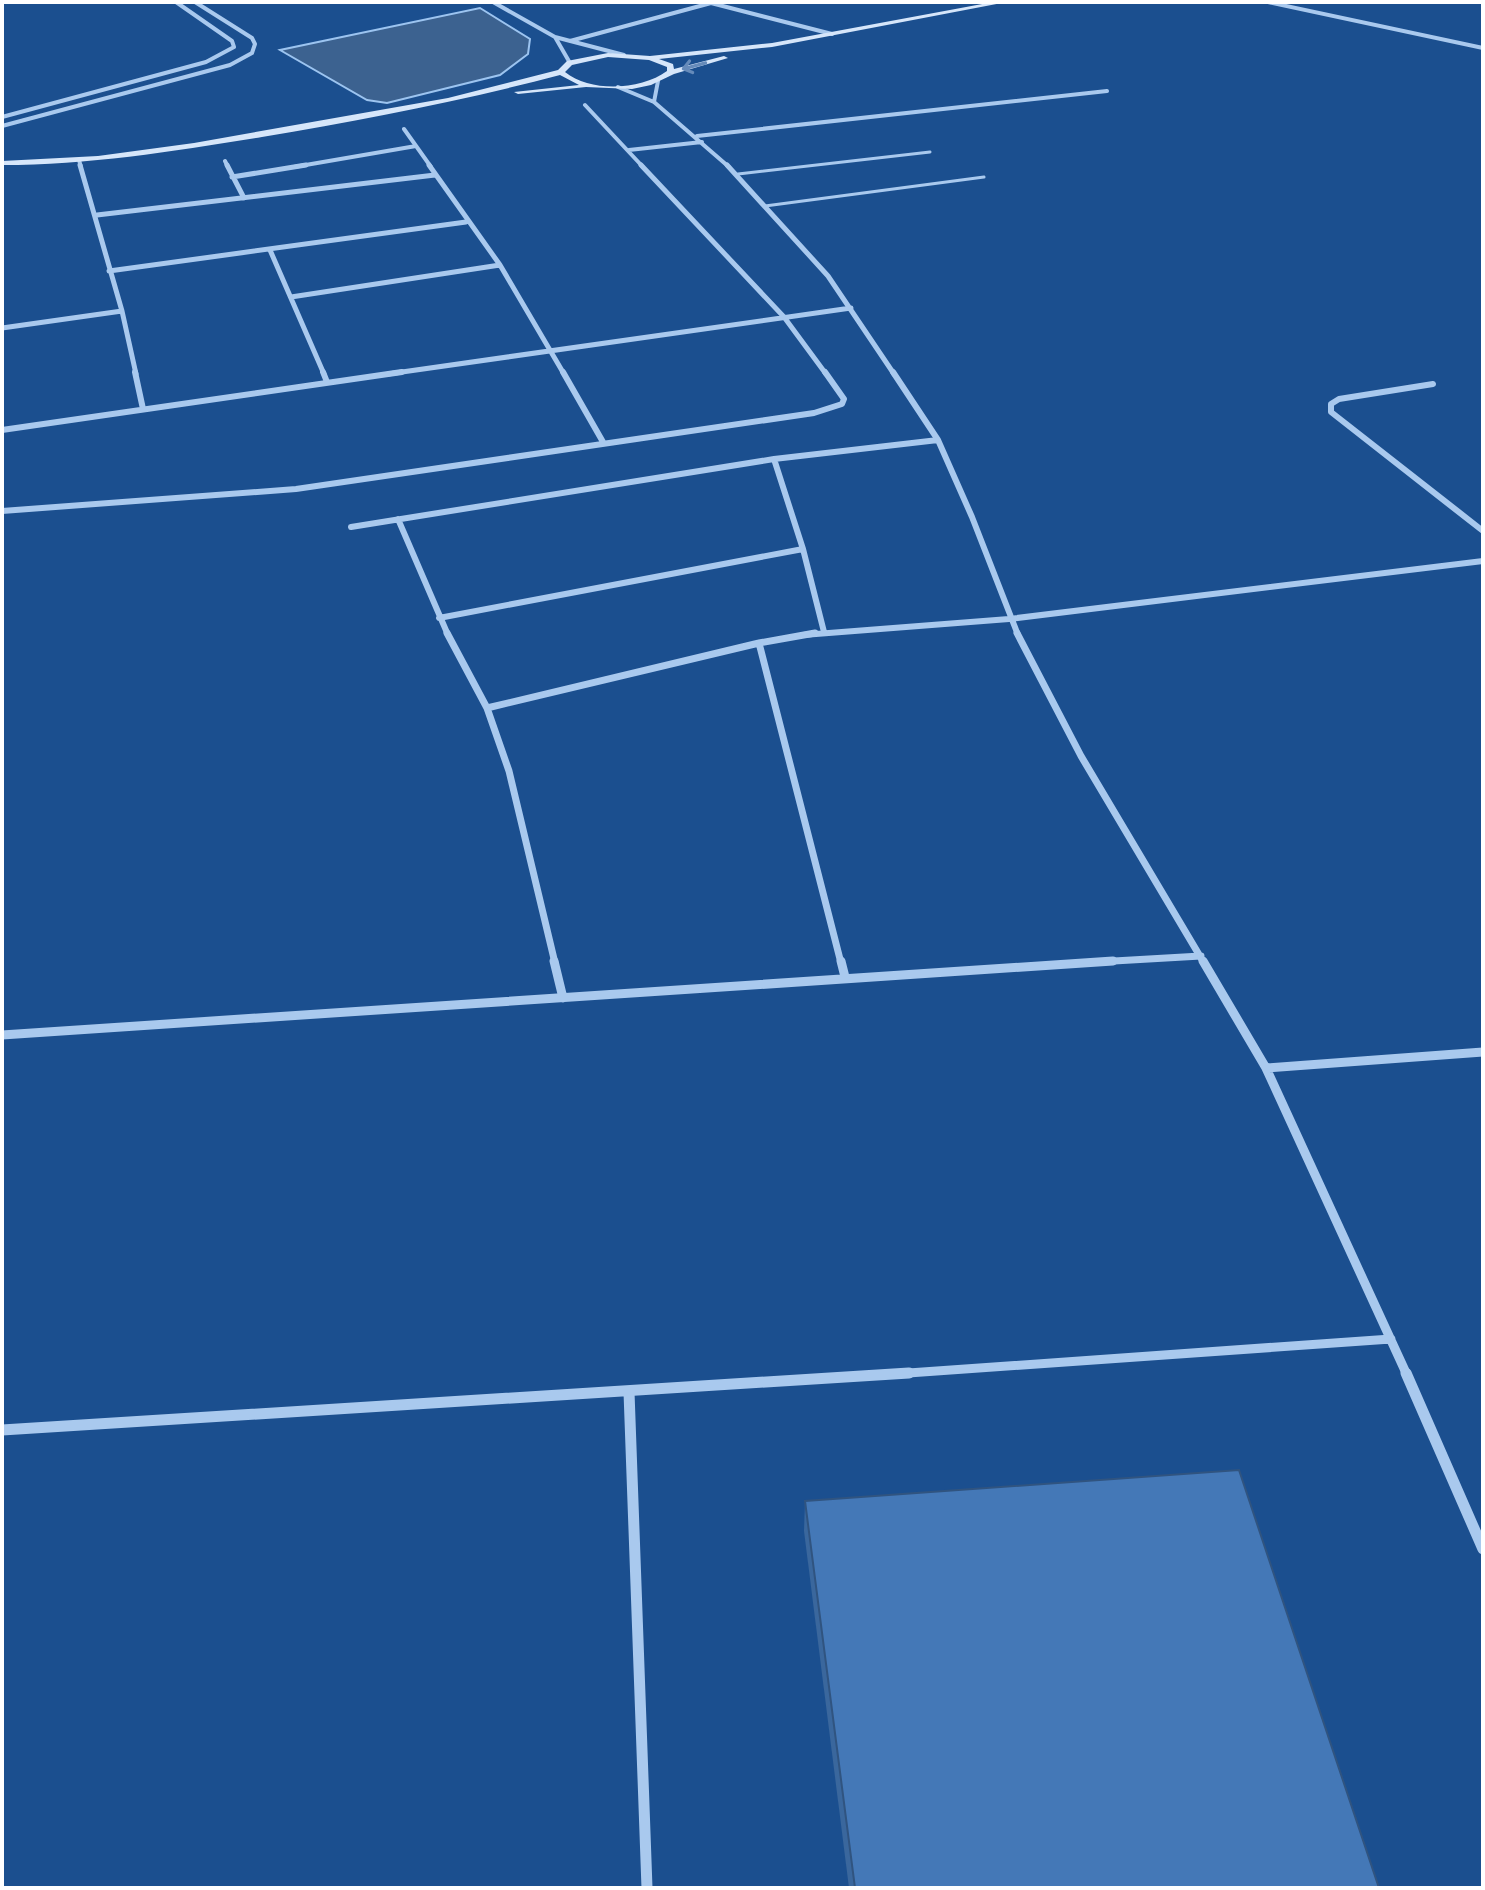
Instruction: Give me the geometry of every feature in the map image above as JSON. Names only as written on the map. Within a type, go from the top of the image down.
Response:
[{"type":"main road","points":[[2,163],[79,160],[176,149],[464,97],[561,72],[570,63],[593,56],[650,58],[772,45],[1004,2]]},
{"type":"main road","points":[[464,97],[595,86],[618,87],[658,81],[671,72],[772,45]]},
{"type":"main road","points":[[650,58],[670,66],[671,72]]},
{"type":"main road","points":[[561,72],[571,81],[595,86]]},
{"type":"street","points":[[2,117],[206,62],[234,47],[232,41],[176,2]]},
{"type":"street","points":[[2,126],[230,65],[252,53],[255,44],[252,38],[196,2]]},
{"type":"street","points":[[244,2],[253,2]]},
{"type":"street","points":[[493,2],[555,37],[624,55]]},
{"type":"street","points":[[1268,2],[1483,48]]},
{"type":"street","points":[[570,41],[711,3],[832,34]]},
{"type":"street","points":[[555,37],[570,63]]},
{"type":"street","points":[[654,102],[658,81]]},
{"type":"street","points":[[618,87],[654,102],[738,174],[828,276],[938,440],[972,517],[1009,619],[1081,756],[1266,1068],[1391,1339],[1483,1549]]},
{"type":"street","points":[[629,150],[1107,91]]},
{"type":"street","points":[[95,92],[111,97]]},
{"type":"street","points":[[2,511],[296,489],[814,413],[842,404],[844,399],[784,317],[585,105]]},
{"type":"street","points":[[404,129],[466,222],[500,265],[546,350],[603,442]]},
{"type":"street","points":[[232,177],[416,146]]},
{"type":"street","points":[[79,160],[122,311],[143,409]]},
{"type":"street","points":[[225,161],[244,198]]},
{"type":"street","points":[[97,215],[435,175]]},
{"type":"street","points":[[109,271],[466,222]]},
{"type":"street","points":[[270,250],[327,382]]},
{"type":"street","points":[[291,297],[500,265]]},
{"type":"street","points":[[2,430],[851,308]]},
{"type":"street","points":[[2,328],[122,311]]},
{"type":"street","points":[[1433,384],[1339,399],[1331,404],[1331,412],[1483,531]]},
{"type":"street","points":[[351,527],[774,459],[938,440]]},
{"type":"street","points":[[774,459],[803,549],[824,632]]},
{"type":"street","points":[[398,519],[439,618],[487,708],[509,771],[563,998]]},
{"type":"street","points":[[439,618],[803,549]]},
{"type":"street","points":[[487,708],[759,643],[824,632],[1009,619],[1483,561]]},
{"type":"street","points":[[759,643],[845,977]]},
{"type":"street","points":[[2,1035],[845,977],[1201,956]]},
{"type":"street","points":[[1266,1068],[1483,1052]]},
{"type":"street","points":[[2,1430],[629,1392],[1391,1339]]},
{"type":"street","points":[[629,1392],[647,1888]]},
{"type":"lane","points":[[738,174],[930,152]]},
{"type":"lane","points":[[765,206],[984,177]]},
{"type":"water","points":[[480,8],[530,39],[528,54],[500,75],[387,103],[367,100],[280,50]]},
{"type":"building","points":[[1239,1470],[1379,1888],[855,1888],[805,1501]]}]
